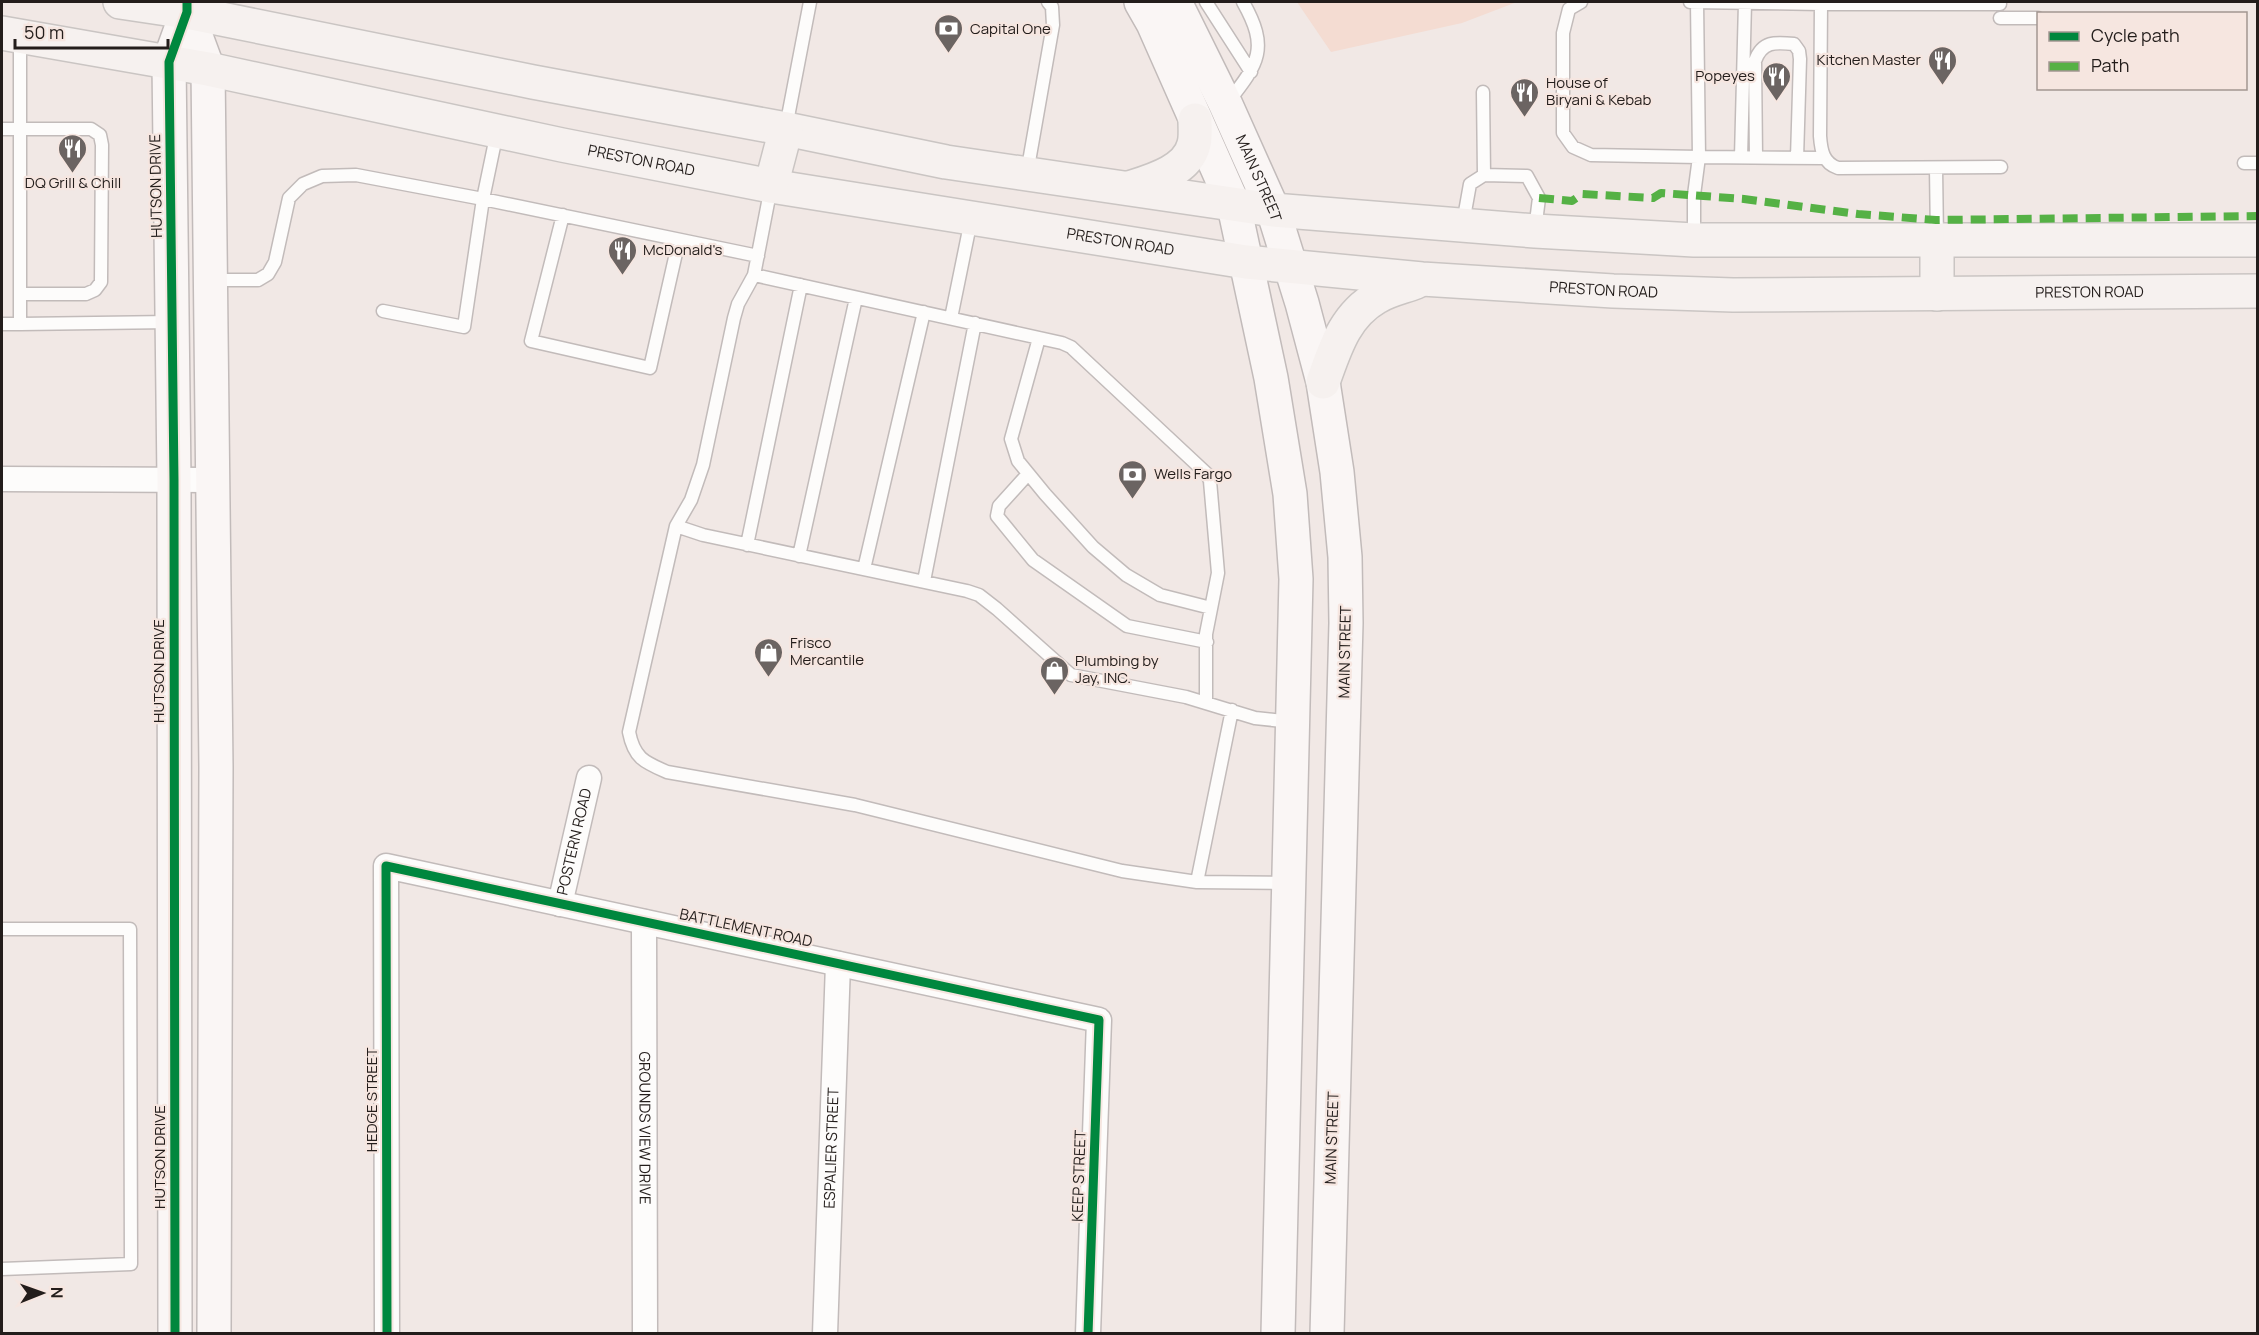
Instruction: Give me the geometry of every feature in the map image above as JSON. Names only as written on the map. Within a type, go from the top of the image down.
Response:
[{"type":"main road","points":[[120,2],[187,7],[533,82],[786,129],[946,162],[1234,206],[1462,226],[1694,240],[2258,240]]},
{"type":"main road","points":[[1141,2],[1153,23],[1234,206],[1271,378],[1290,494],[1296,579],[1278,1334]]},
{"type":"main road","name":"MAIN STREET","points":[[1175,2],[1226,105],[1273,210],[1292,266],[1323,382],[1337,472],[1345,557],[1346,623],[1327,1334]]},
{"type":"main road","points":[[187,7],[208,69],[216,768],[214,1334]]},
{"type":"main road","name":"HUTSON DRIVE","points":[[176,1334],[174,480],[169,62],[187,7]]},
{"type":"main road","name":"PRESTON ROAD","points":[[11,35],[208,69],[771,186],[1246,262],[1422,279],[1613,291],[1722,295],[2258,291]]},
{"type":"main road","points":[[1124,189],[1170,174],[1194,146],[1196,120]]},
{"type":"main road","points":[[771,186],[786,129]]},
{"type":"main road","points":[[1937,241],[1937,294]]},
{"type":"main road","points":[[1323,382],[1339,338],[1357,312],[1378,296],[1422,279]]},
{"type":"main road","points":[[174,771],[216,768]]},
{"type":"main road","points":[[1289,883],[1338,886]]},
{"type":"street","points":[[2,479],[212,480]]},
{"type":"street","name":"POSTERN ROAD","points":[[560,904],[589,778]]},
{"type":"street","name":"BATTLEMENT ROAD","points":[[386,866],[1100,1020]]},
{"type":"street","name":"HEDGE STREET","points":[[386,866],[387,1334]]},
{"type":"street","name":"GROUNDS VIEW DRIVE","points":[[644,922],[645,1334]]},
{"type":"street","name":"ESPALIER STREET","points":[[825,1334],[838,964]]},
{"type":"street","name":"KEEP STREET","points":[[1088,1334],[1100,1020]]},
{"type":"lane","points":[[786,129],[810,2]]},
{"type":"lane","points":[[1026,174],[1053,26],[1052,7],[1048,2]]},
{"type":"lane","points":[[1206,2],[1251,72]]},
{"type":"lane","points":[[1226,105],[1251,72],[1258,42],[1250,14],[1243,2]]},
{"type":"lane","points":[[1581,2],[1569,9],[1563,33],[1563,133],[1573,147],[1591,155],[1825,158]]},
{"type":"lane","points":[[1689,2],[2000,4]]},
{"type":"lane","points":[[1694,240],[1699,157],[1696,2]]},
{"type":"lane","points":[[1742,157],[1745,3]]},
{"type":"lane","points":[[1821,4],[1821,150],[1833,166],[1838,168],[2001,167]]},
{"type":"lane","points":[[2000,18],[2037,18]]},
{"type":"lane","points":[[11,35],[19,130],[20,324]]},
{"type":"lane","points":[[1756,157],[1755,61],[1759,51],[1768,43],[1788,43],[1794,44],[1800,59],[1797,158]]},
{"type":"lane","points":[[1483,92],[1484,175]]},
{"type":"lane","points":[[2,129],[91,129],[100,135],[102,145],[101,282],[95,290],[86,294],[20,294]]},
{"type":"lane","points":[[383,311],[464,327],[483,199],[498,131]]},
{"type":"lane","points":[[2244,163],[2258,163]]},
{"type":"lane","points":[[1936,168],[1937,241]]},
{"type":"lane","points":[[210,280],[258,280],[268,274],[275,262],[289,198],[303,184],[322,176],[356,175],[758,256]]},
{"type":"lane","points":[[1462,226],[1470,184],[1484,175],[1527,176],[1539,198],[1535,231]]},
{"type":"lane","points":[[771,186],[754,275],[738,304],[734,318],[698,483],[675,526],[629,732],[632,750],[646,763],[667,772],[855,805],[1122,871],[1197,882],[1289,883]]},
{"type":"lane","points":[[562,215],[531,341],[650,368],[679,240]]},
{"type":"lane","points":[[951,318],[971,219]]},
{"type":"lane","points":[[754,275],[975,323],[1071,347],[1207,474],[1210,481],[1218,564],[1207,642],[1206,702]]},
{"type":"lane","points":[[747,545],[801,285]]},
{"type":"lane","points":[[799,556],[856,298]]},
{"type":"lane","points":[[864,569],[924,312]]},
{"type":"lane","points":[[2,324],[172,322]]},
{"type":"lane","points":[[924,581],[975,323]]},
{"type":"lane","points":[[1039,338],[1011,440],[1018,460],[1093,547],[1126,575],[1160,595],[1211,608]]},
{"type":"lane","points":[[1028,474],[999,506],[997,516],[1033,560],[1127,626],[1207,642]]},
{"type":"lane","points":[[675,526],[747,545],[924,581],[979,595],[1071,675],[1206,702],[1255,718],[1293,722]]},
{"type":"lane","points":[[1197,882],[1232,710]]},
{"type":"lane","points":[[2,929],[130,929],[131,1240],[131,1264],[2,1269]]},
{"type":"shaded area","points":[[1297,2],[1517,2],[1462,23],[1331,52]]},
{"type":"marked path","points":[[1539,198],[1572,201],[1582,194],[1653,198],[1661,193],[1744,199],[1858,214],[1936,220],[2258,216]]},
{"type":"cycle path","points":[[175,1334],[174,480],[169,62],[187,12],[187,2]]},
{"type":"cycle path","points":[[387,1334],[386,866],[1099,1020],[1088,1334]]},
{"type":"place","name":"Capital One","points":[[949,54]]},
{"type":"place","name":"Kitchen Master","points":[[1942,86]]},
{"type":"place","name":"Popeyes","points":[[1776,102]]},
{"type":"place","name":"House of Biryani & Kebab","points":[[1525,118]]},
{"type":"place","name":"DQ Grill & Chill","points":[[73,174]]},
{"type":"place","name":"McDonald's","points":[[622,276]]},
{"type":"place","name":"Wells Fargo","points":[[1133,500]]},
{"type":"place","name":"Frisco Mercantile","points":[[769,678]]},
{"type":"place","name":"Plumbing by Jay, INC.","points":[[1054,696]]}]
